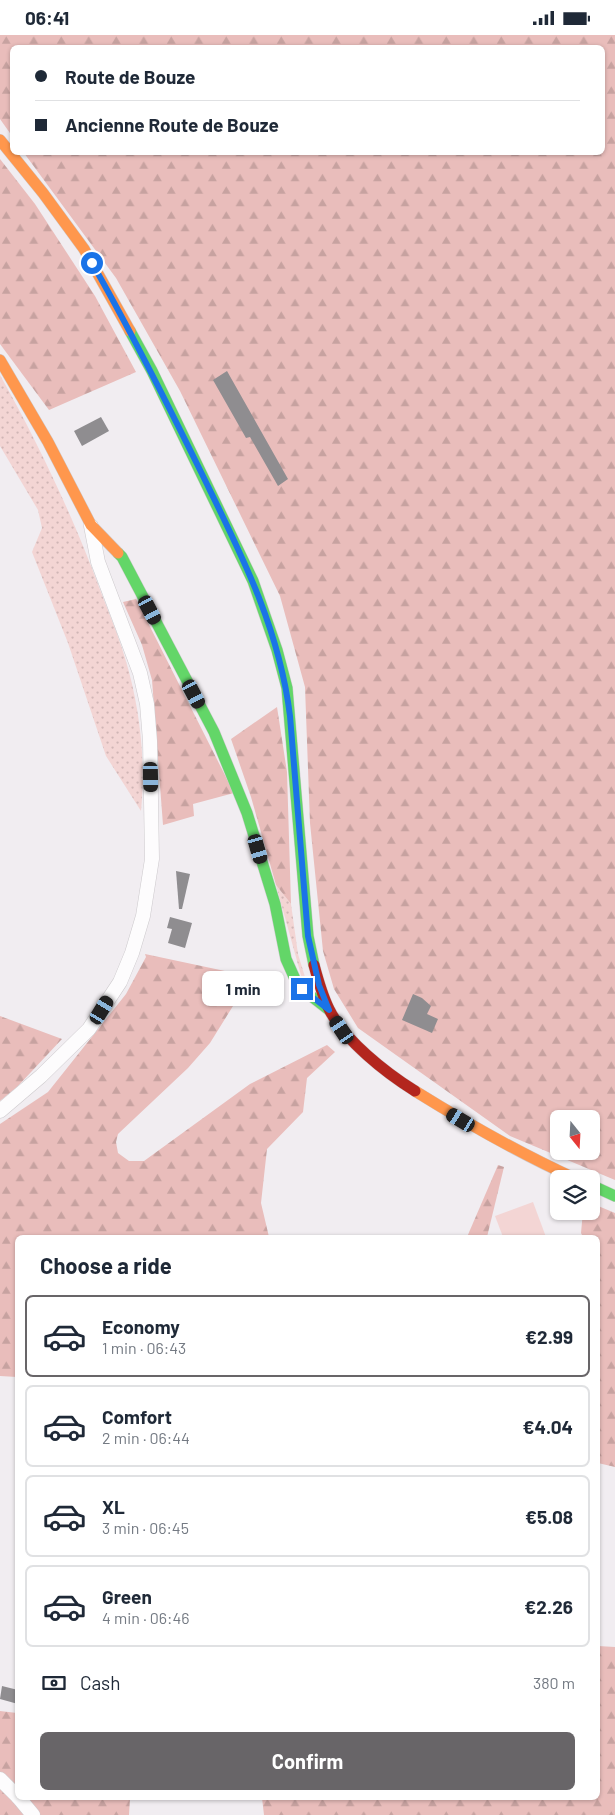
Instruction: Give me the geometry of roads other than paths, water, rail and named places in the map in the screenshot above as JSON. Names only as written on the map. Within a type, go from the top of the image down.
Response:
[{"type":"main road","points":[[0,140],[10,152]]},
{"type":"main road","points":[[12,155],[84,249],[152,371],[254,581],[277,650],[287,688],[308,936],[319,985],[329,1010],[342,1030],[394,1079],[478,1130],[557,1170]]},
{"type":"main road","points":[[0,360],[48,442],[90,525],[122,557],[214,732],[248,813],[275,904],[286,959],[302,989],[329,1010]]},
{"type":"main road","points":[[600,1189],[615,1196]]},
{"type":"street","points":[[0,1111],[42,1076],[89,1029],[120,982],[132,953],[143,916],[152,859],[150,741],[147,704],[140,673],[98,563],[90,525]]},
{"type":"street","points":[[0,1779],[15,1794]]},
{"type":"street","points":[[20,1800],[33,1815]]}]
